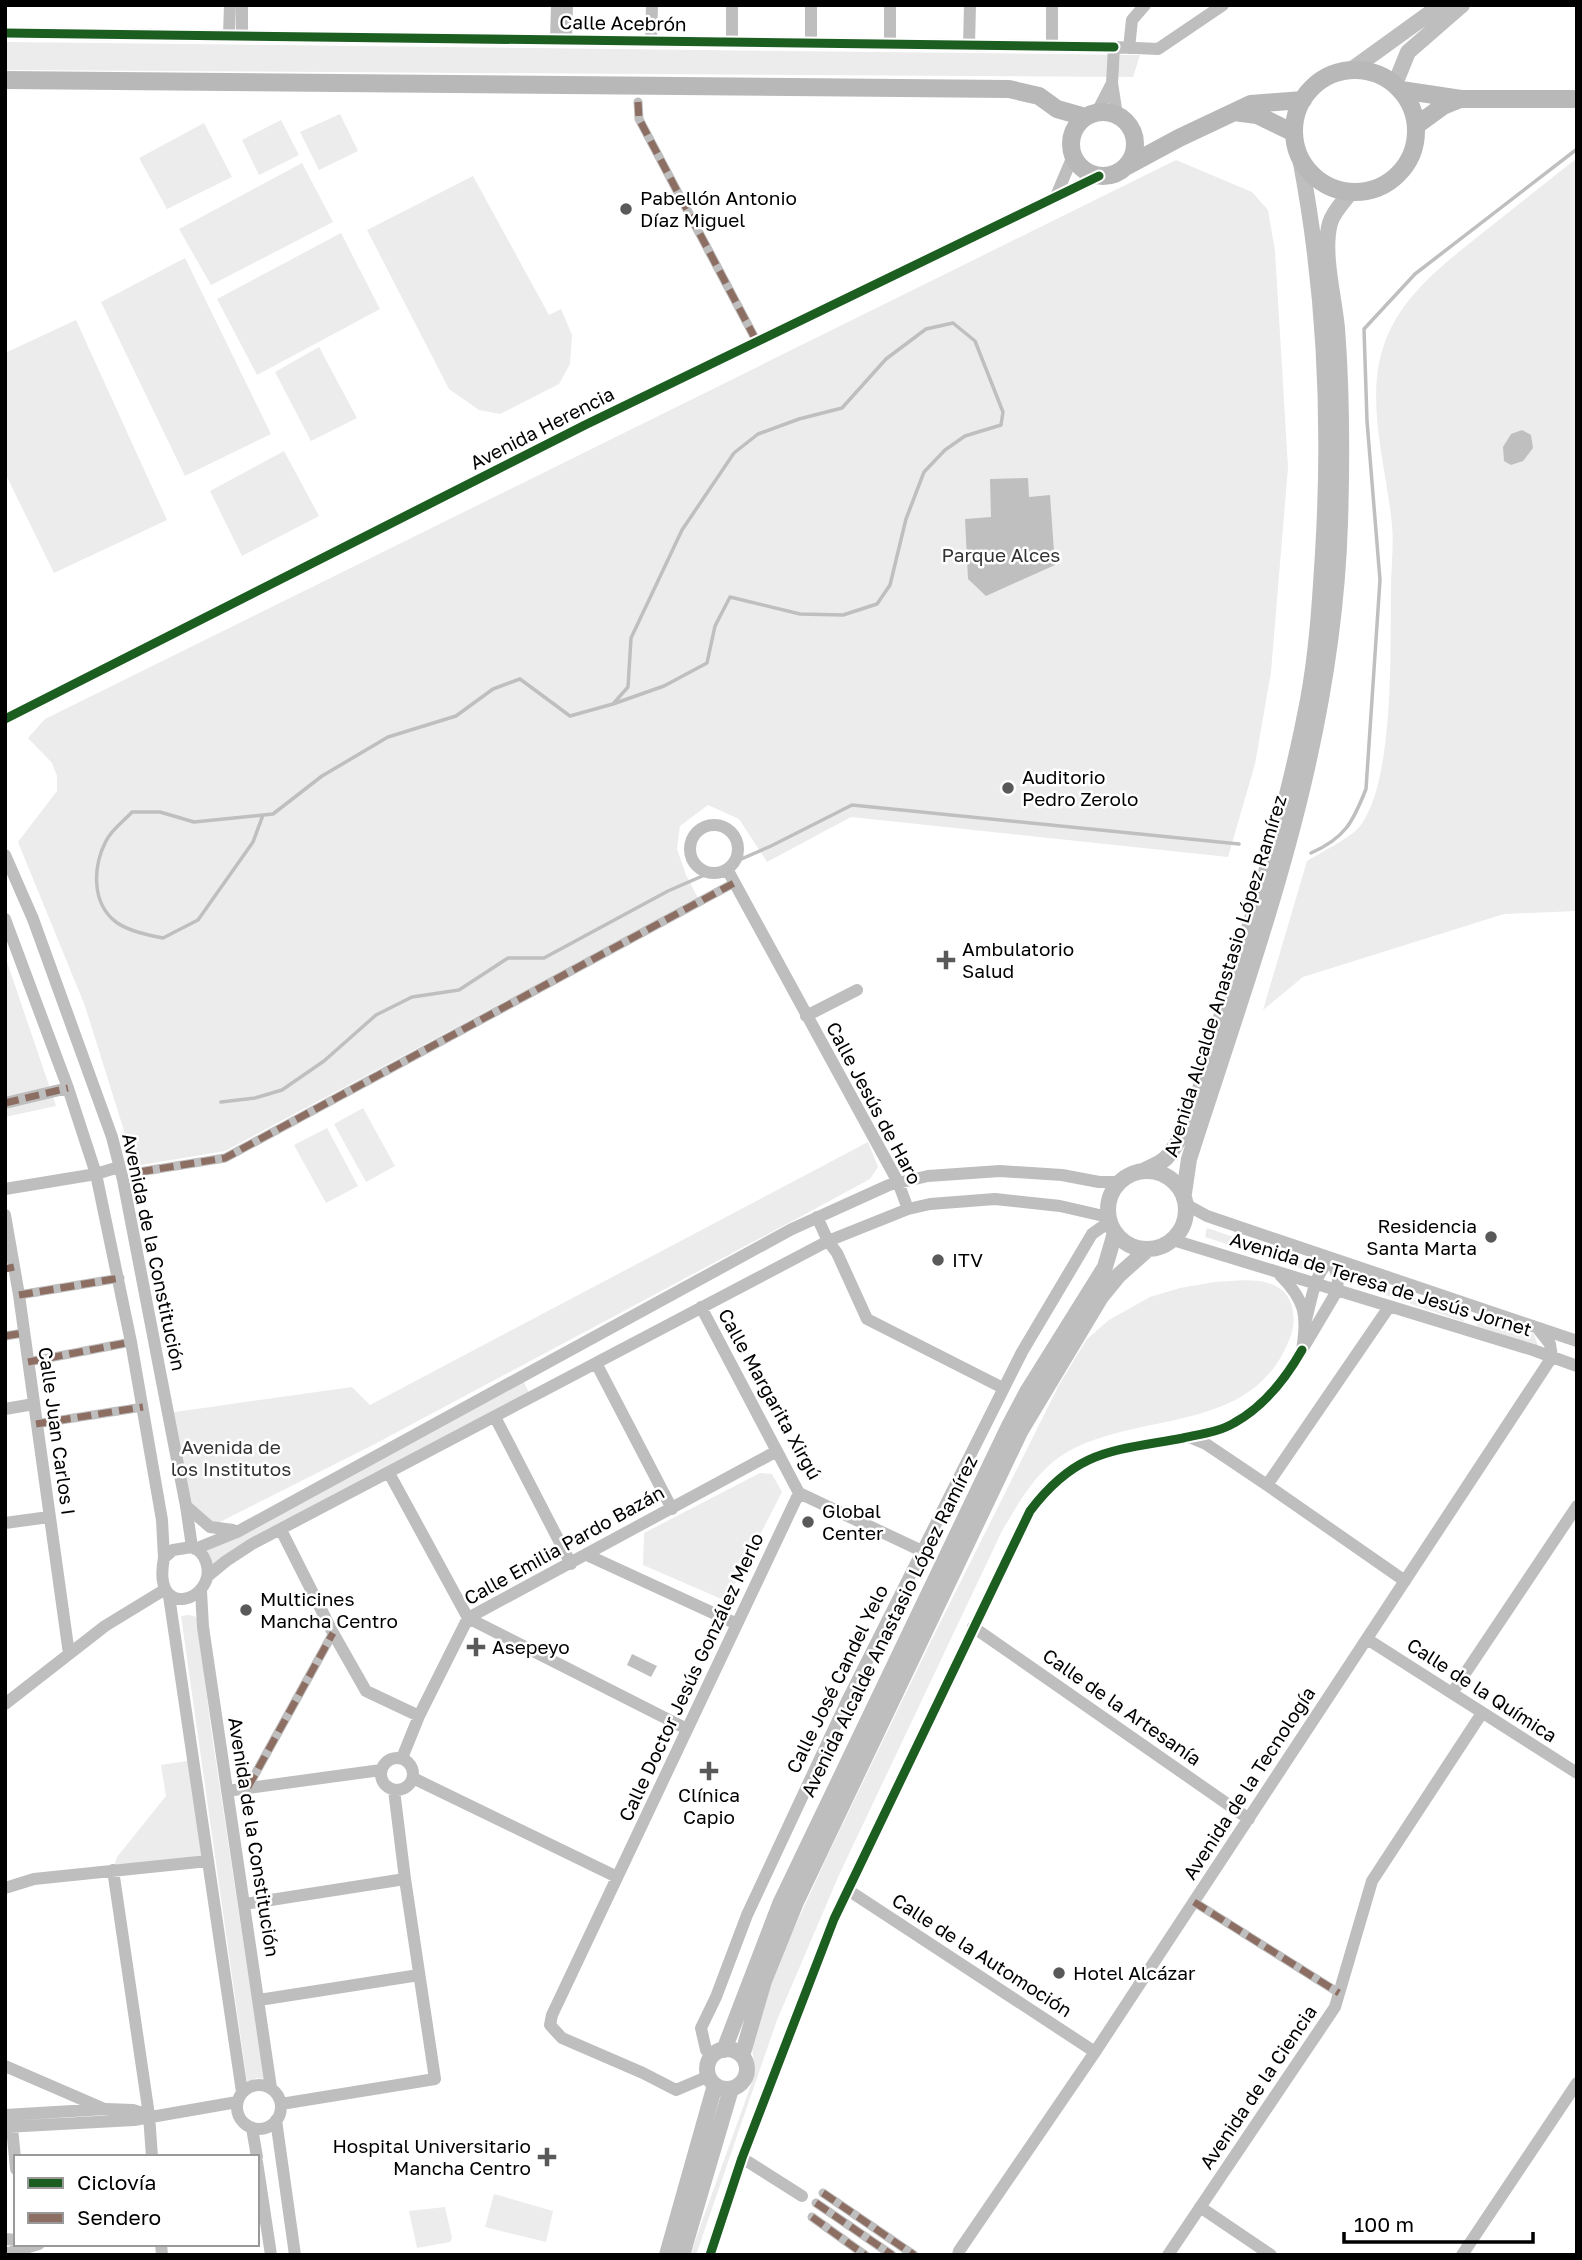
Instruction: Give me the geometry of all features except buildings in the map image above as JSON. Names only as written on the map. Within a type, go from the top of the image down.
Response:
[{"type":"main road","points":[[1398,87],[1411,106],[1417,125],[1416,142],[1410,159],[1400,174],[1369,191],[1351,192],[1326,185],[1316,178],[1300,158],[1294,121],[1303,100],[1323,79],[1351,70],[1374,72],[1398,87],[1461,99],[1577,99]]},
{"type":"main road","points":[[5,80],[1009,89],[1039,96],[1057,109],[1091,115],[1117,115],[1126,121],[1135,141],[1134,154],[1127,166]]},
{"type":"main road","points":[[1417,125],[1443,106],[1461,99]]},
{"type":"main road","points":[[1057,109],[1071,137],[1073,156],[1079,166],[1088,173],[1099,176],[1114,174],[1164,146],[1251,104],[1303,100]]},
{"type":"main road","points":[[1231,112],[1257,115],[1294,133]]},
{"type":"main road","points":[[1071,137],[1076,126],[1091,115]]},
{"type":"main road","points":[[1135,141],[1164,146]]},
{"type":"street","points":[[230,5],[236,35]]},
{"type":"street","points":[[236,35],[242,5]]},
{"type":"street","points":[[557,5],[561,40]]},
{"type":"street","points":[[561,40],[567,5]]},
{"type":"street","points":[[651,41],[652,5]]},
{"type":"street","points":[[732,5],[732,42]]},
{"type":"street","points":[[811,5],[811,43]]},
{"type":"street","points":[[890,5],[890,44]]},
{"type":"street","points":[[969,45],[970,5]]},
{"type":"street","points":[[1052,5],[1052,46]]},
{"type":"street","points":[[1129,48],[1132,5]]},
{"type":"street","points":[[1132,20],[1145,5]]},
{"type":"street","name":"Calle Acebrón","points":[[5,33],[1158,48],[1223,5]]},
{"type":"street","points":[[1351,70],[1441,5]]},
{"type":"street","points":[[1398,87],[1408,52],[1462,5]]},
{"type":"street","points":[[1114,47],[1112,83],[1117,115]]},
{"type":"street","points":[[1091,115],[1112,83]]},
{"type":"street","points":[[638,102],[639,120],[757,342]]},
{"type":"street","points":[[1056,197],[1073,156]]},
{"type":"street","name":"Avenida Alcalde Anastasio López Ramírez","points":[[1143,1171],[1163,1161],[1175,1147],[1191,1110],[1258,901],[1287,800],[1308,698],[1319,618],[1327,451],[1322,313],[1311,215],[1300,158]]},
{"type":"street","name":"Avenida Herencia","points":[[5,719],[585,425],[1099,176]]},
{"type":"street","name":"Avenida Alcalde Anastasio López Ramírez","points":[[1185,1199],[1189,1159],[1276,892],[1302,798],[1324,686],[1335,593],[1340,457],[1337,329],[1328,250],[1330,222],[1351,192]]},
{"type":"street","name":"Avenida de la Constitución","points":[[5,855],[33,919],[120,1167],[193,1548]]},
{"type":"street","name":"Calle Jesús de Haro","points":[[727,869],[898,1182],[908,1209]]},
{"type":"street","points":[[139,1172],[225,1158],[734,883]]},
{"type":"street","name":"Avenida de la Constitución","points":[[5,919],[68,1088],[96,1174],[120,1278],[143,1407],[162,1520],[164,1558]]},
{"type":"street","name":"Calle Jesús de Haro","points":[[806,1016],[857,990]]},
{"type":"street","points":[[5,1103],[68,1088]]},
{"type":"street","points":[[5,1189],[96,1174],[120,1167]]},
{"type":"street","points":[[276,2120],[265,2128],[252,2128],[237,2113],[240,2097],[208,1861],[166,1593],[160,1574],[164,1558],[173,1550],[193,1548],[237,1532],[817,1217],[898,1182],[928,1176],[1000,1171],[1120,1182]]},
{"type":"street","points":[[1143,1171],[1155,1171],[1177,1184],[1185,1199],[1187,1218],[1182,1230],[1173,1240],[1161,1247],[1147,1250],[1124,1242],[1111,1224],[1110,1198],[1120,1182],[1143,1171]]},
{"type":"street","points":[[5,1704],[104,1626],[166,1593],[185,1598],[201,1591],[209,1575],[226,1561],[281,1530],[828,1241],[908,1209],[930,1204],[995,1199],[1060,1206],[1111,1224]]},
{"type":"street","name":"Avenida de Teresa de Jesús Jornet","points":[[1185,1199],[1208,1216],[1577,1341]]},
{"type":"street","name":"Calle Juan Carlos I","points":[[5,1215],[10,1268],[19,1295],[69,1654]]},
{"type":"street","points":[[817,1217],[837,1253],[867,1319],[1003,1388]]},
{"type":"street","name":"Avenida Alcalde Anastasio López Ramírez","points":[[720,2052],[780,1904],[828,1800],[1009,1426],[1027,1392],[1105,1267],[1111,1224]]},
{"type":"street","name":"Calle José Candel Yelo","points":[[720,2052],[706,2050],[701,2028],[716,1997],[747,1915],[846,1703],[1021,1352],[1092,1234],[1111,1224]]},
{"type":"street","name":"Avenida de Teresa de Jesús Jornet","points":[[1173,1240],[1577,1366]]},
{"type":"street","name":"Avenida Alcalde Anastasio López Ramírez","points":[[742,2056],[764,1981],[796,1902],[1020,1432],[1101,1297],[1119,1275],[1147,1250]]},
{"type":"street","points":[[710,2255],[742,2158],[834,1919],[1030,1511],[1059,1479],[1079,1464],[1102,1453],[1213,1432],[1234,1423],[1266,1399],[1292,1368],[1337,1291],[1338,1279],[1332,1259],[1322,1266],[1318,1273],[1305,1323],[1302,1350]]},
{"type":"street","points":[[1277,1272],[1294,1288],[1304,1305],[1305,1323]]},
{"type":"street","points":[[19,1295],[120,1278]]},
{"type":"street","name":"Calle Margarita Xirgú","points":[[701,1307],[799,1493],[922,1551]]},
{"type":"street","points":[[1267,1485],[1389,1307]]},
{"type":"street","points":[[1539,1330],[1550,1344],[1552,1357]]},
{"type":"street","points":[[5,1336],[24,1333]]},
{"type":"street","points":[[29,1362],[131,1342]]},
{"type":"street","name":"Avenida de la Tecnología","points":[[958,2255],[1095,2052],[1552,1357]]},
{"type":"street","points":[[596,1363],[672,1509]]},
{"type":"street","points":[[521,1376],[531,1397]]},
{"type":"street","points":[[5,1409],[34,1404]]},
{"type":"street","points":[[36,1424],[143,1407]]},
{"type":"street","points":[[495,1418],[571,1564]]},
{"type":"street","points":[[1189,1436],[1206,1444],[1405,1581]]},
{"type":"street","name":"Calle Emilia Pardo Bazán","points":[[402,1758],[419,1716],[468,1618],[777,1451]]},
{"type":"street","points":[[390,1473],[468,1618],[687,1729]]},
{"type":"street","name":"Calle Doctor Jesús González Merlo","points":[[718,2083],[676,2090],[562,2038],[550,2025],[552,2015],[799,1493]]},
{"type":"street","points":[[186,1506],[210,1527],[237,1532]]},
{"type":"street","points":[[1452,1693],[1577,1506]]},
{"type":"street","points":[[5,1523],[49,1517]]},
{"type":"street","points":[[281,1530],[333,1633],[366,1691],[419,1716]]},
{"type":"street","points":[[193,1548],[201,1551],[209,1575]]},
{"type":"street","points":[[587,1555],[737,1625]]},
{"type":"street","name":"Avenida de la Constitución","points":[[201,1591],[227,1791],[246,1904],[271,2088]]},
{"type":"street","name":"Calle de la Artesanía","points":[[973,1627],[1249,1819]]},
{"type":"street","points":[[248,1787],[333,1633]]},
{"type":"street","name":"Calle de la Química","points":[[1367,1639],[1577,1773]]},
{"type":"street","name":"Avenida de la Ciencia","points":[[1168,2255],[1335,2007],[1372,1881],[1482,1713]]},
{"type":"street","points":[[402,1758],[412,1765],[413,1778],[408,1786],[394,1790],[383,1783],[381,1770],[388,1759],[402,1758]]},
{"type":"street","points":[[227,1791],[381,1770]]},
{"type":"street","points":[[413,1778],[617,1877]]},
{"type":"street","points":[[281,2104],[435,2079],[394,1790]]},
{"type":"street","points":[[5,1888],[34,1879],[208,1861]]},
{"type":"street","points":[[113,1870],[149,2115],[152,2155]]},
{"type":"street","points":[[246,1904],[405,1879]]},
{"type":"street","name":"Calle de la Automoción","points":[[848,1890],[1095,2052]]},
{"type":"street","points":[[1194,1902],[1339,1993]]},
{"type":"street","points":[[260,2000],[419,1975]]},
{"type":"street","points":[[682,2255],[718,2083],[708,2063],[720,2052],[733,2050],[742,2056],[746,2063],[745,2079],[718,2083]]},
{"type":"street","points":[[5,2066],[106,2109]]},
{"type":"street","points":[[667,2255],[718,2083]]},
{"type":"street","points":[[1462,2255],[1577,2083]]},
{"type":"street","points":[[14,2158],[8,2127],[134,2120],[240,2097],[259,2084],[271,2088],[281,2104],[276,2120],[295,2255]]},
{"type":"street","points":[[5,2115],[106,2109],[133,2110],[149,2115]]},
{"type":"street","points":[[252,2128],[256,2155]]},
{"type":"street","points":[[742,2158],[802,2196]]},
{"type":"street","points":[[259,2173],[271,2255]]},
{"type":"street","points":[[823,2193],[914,2255]]},
{"type":"street","points":[[816,2203],[892,2255]]},
{"type":"street","points":[[1200,2207],[1270,2255]]},
{"type":"street","points":[[812,2217],[865,2255]]},
{"type":"street","points":[[5,2254],[33,2246]]},
{"type":"green space","points":[[5,42],[1140,55],[1133,77],[5,70]]},
{"type":"green space","points":[[340,114],[358,151],[319,170],[300,132]]},
{"type":"green space","points":[[281,120],[299,155],[259,175],[242,140]]},
{"type":"green space","points":[[204,123],[232,177],[167,209],[139,158]]},
{"type":"green space","points":[[1577,158],[1577,911],[1504,914],[1303,977],[1263,1010],[1307,861],[1343,840],[1360,826],[1371,805],[1385,746],[1390,677],[1393,541],[1376,400],[1382,351],[1400,313],[1422,285],[1462,249]]},
{"type":"green space","name":"Parque Alces","points":[[1176,160],[1252,192],[1268,210],[1275,251],[1288,467],[1271,672],[1255,764],[1228,857],[851,817],[767,862],[739,819],[708,805],[680,826],[677,849],[698,898],[225,1151],[135,1166],[85,1006],[18,842],[57,791],[57,776],[52,763],[28,738],[45,719]]},
{"type":"green space","points":[[302,163],[333,222],[211,285],[179,229]]},
{"type":"green space","points":[[473,176],[549,315],[561,309],[572,335],[570,364],[559,384],[500,414],[479,410],[449,389],[367,230]]},
{"type":"green space","points":[[341,233],[380,309],[257,375],[217,299]]},
{"type":"green space","points":[[185,258],[271,434],[185,476],[101,302]]},
{"type":"green space","points":[[76,320],[167,520],[54,573],[5,473],[5,353]]},
{"type":"green space","points":[[319,347],[357,418],[311,441],[275,372]]},
{"type":"green space","points":[[284,451],[319,516],[242,556],[210,491]]},
{"type":"green space","points":[[5,956],[56,1106],[5,1117]]},
{"type":"green space","points":[[363,1108],[395,1166],[366,1182],[334,1124]]},
{"type":"green space","points":[[327,1128],[358,1186],[326,1203],[294,1145]]},
{"type":"green space","name":"Avenida de los Institutos","points":[[868,1142],[878,1167],[870,1179],[373,1445],[210,1527],[186,1506],[168,1413],[352,1387],[370,1405]]},
{"type":"green space","points":[[1207,1228],[1308,1262],[1305,1270],[1205,1237]]},
{"type":"green space","points":[[1359,1278],[1462,1313],[1464,1322],[1357,1285]]},
{"type":"green space","points":[[1259,1281],[1275,1286],[1286,1294],[1293,1311],[1293,1329],[1274,1368],[1250,1391],[1221,1406],[1190,1417],[1123,1431],[1091,1441],[1061,1456],[1051,1463],[1021,1500],[1002,1531],[839,1875],[777,2020],[696,2255],[690,2255],[752,2082],[754,2062],[751,2042],[775,1970],[930,1643],[1060,1383],[1087,1339],[1109,1320],[1150,1297],[1215,1282]]},
{"type":"green space","points":[[1479,1318],[1534,1334],[1538,1346],[1477,1326]]},
{"type":"green space","points":[[521,1376],[531,1397],[281,1530],[209,1575],[201,1551]]},
{"type":"green space","points":[[760,1473],[772,1474],[782,1492],[726,1601],[643,1565],[644,1533]]},
{"type":"green space","points":[[181,1616],[197,1617],[211,1729],[264,2079],[257,2078],[247,2082]]},
{"type":"green space","points":[[193,1760],[208,1861],[113,1870],[117,1857],[166,1796],[161,1765]]},
{"type":"green space","points":[[494,2194],[553,2211],[546,2242],[485,2227]]},
{"type":"green space","points":[[445,2207],[452,2238],[450,2242],[417,2248],[409,2211]]},
{"type":"shaded area","points":[[1522,430],[1531,435],[1533,448],[1523,461],[1511,465],[1504,461],[1503,447],[1511,434]]},
{"type":"shaded area","points":[[1028,478],[1029,497],[1050,495],[1055,565],[986,596],[968,579],[965,519],[991,517],[990,479]]},
{"type":"shaded area","points":[[632,1654],[657,1666],[651,1677],[627,1665]]},
{"type":"waterway","points":[[1311,853],[1340,835],[1352,820],[1366,789],[1380,580],[1367,421],[1364,329],[1415,274],[1577,149]]},
{"type":"waterway","points":[[263,815],[194,822],[160,812],[132,812],[111,833],[102,851],[97,873],[98,895],[102,905],[121,925],[163,938],[198,920],[253,842],[263,815],[273,814],[322,776],[388,737],[456,716],[493,689],[520,679],[570,716],[613,704],[664,686],[707,663],[715,626],[730,597],[800,614],[843,615],[877,604],[890,585],[906,519],[924,472],[945,450],[965,436],[1001,425],[1003,412],[975,341],[953,323],[926,329],[886,359],[842,408],[799,419],[758,434],[734,453],[682,530],[631,638],[628,687],[613,704]]},
{"type":"waterway","points":[[221,1102],[255,1098],[282,1090],[324,1061],[376,1015],[412,997],[459,990],[508,958],[544,958],[668,891],[771,846],[852,805],[1239,844]]},
{"type":"marked path","points":[[638,102],[639,119],[757,342]]},
{"type":"marked path","points":[[139,1172],[225,1158],[734,883]]},
{"type":"marked path","points":[[5,1103],[68,1088]]},
{"type":"marked path","points":[[5,1269],[14,1267]]},
{"type":"marked path","points":[[19,1295],[120,1278]]},
{"type":"marked path","points":[[5,1336],[24,1333]]},
{"type":"marked path","points":[[28,1362],[131,1342]]},
{"type":"marked path","points":[[36,1424],[143,1407]]},
{"type":"marked path","points":[[248,1787],[333,1633]]},
{"type":"marked path","points":[[1194,1902],[1339,1993]]},
{"type":"marked path","points":[[823,2193],[914,2255]]},
{"type":"marked path","points":[[816,2203],[892,2255]]},
{"type":"marked path","points":[[812,2217],[865,2255]]},
{"type":"cycle path","points":[[5,33],[1114,47]]},
{"type":"cycle path","points":[[5,719],[585,425],[1099,176]]},
{"type":"cycle path","points":[[710,2255],[742,2158],[834,1919],[1030,1511],[1064,1475],[1098,1456],[1222,1429],[1234,1423],[1255,1409],[1273,1391],[1302,1350]]},
{"type":"place","name":"Pabellón Antonio Díaz Miguel","points":[[626,209]]},
{"type":"place","name":"Auditorio Pedro Zerolo","points":[[1008,788]]},
{"type":"place","name":"Ambulatorio Salud","points":[[946,960]]},
{"type":"place","name":"Residencia Santa Marta","points":[[1491,1237]]},
{"type":"place","name":"ITV","points":[[938,1260]]},
{"type":"place","name":"Global Center","points":[[808,1522]]},
{"type":"place","name":"Multicines Mancha Centro","points":[[246,1610]]},
{"type":"place","name":"Asepeyo","points":[[476,1647]]},
{"type":"place","name":"Clínica Capio","points":[[709,1771]]},
{"type":"place","name":"Hotel Alcázar","points":[[1059,1973]]},
{"type":"place","name":"Hospital Universitario Mancha Centro","points":[[547,2157]]}]
